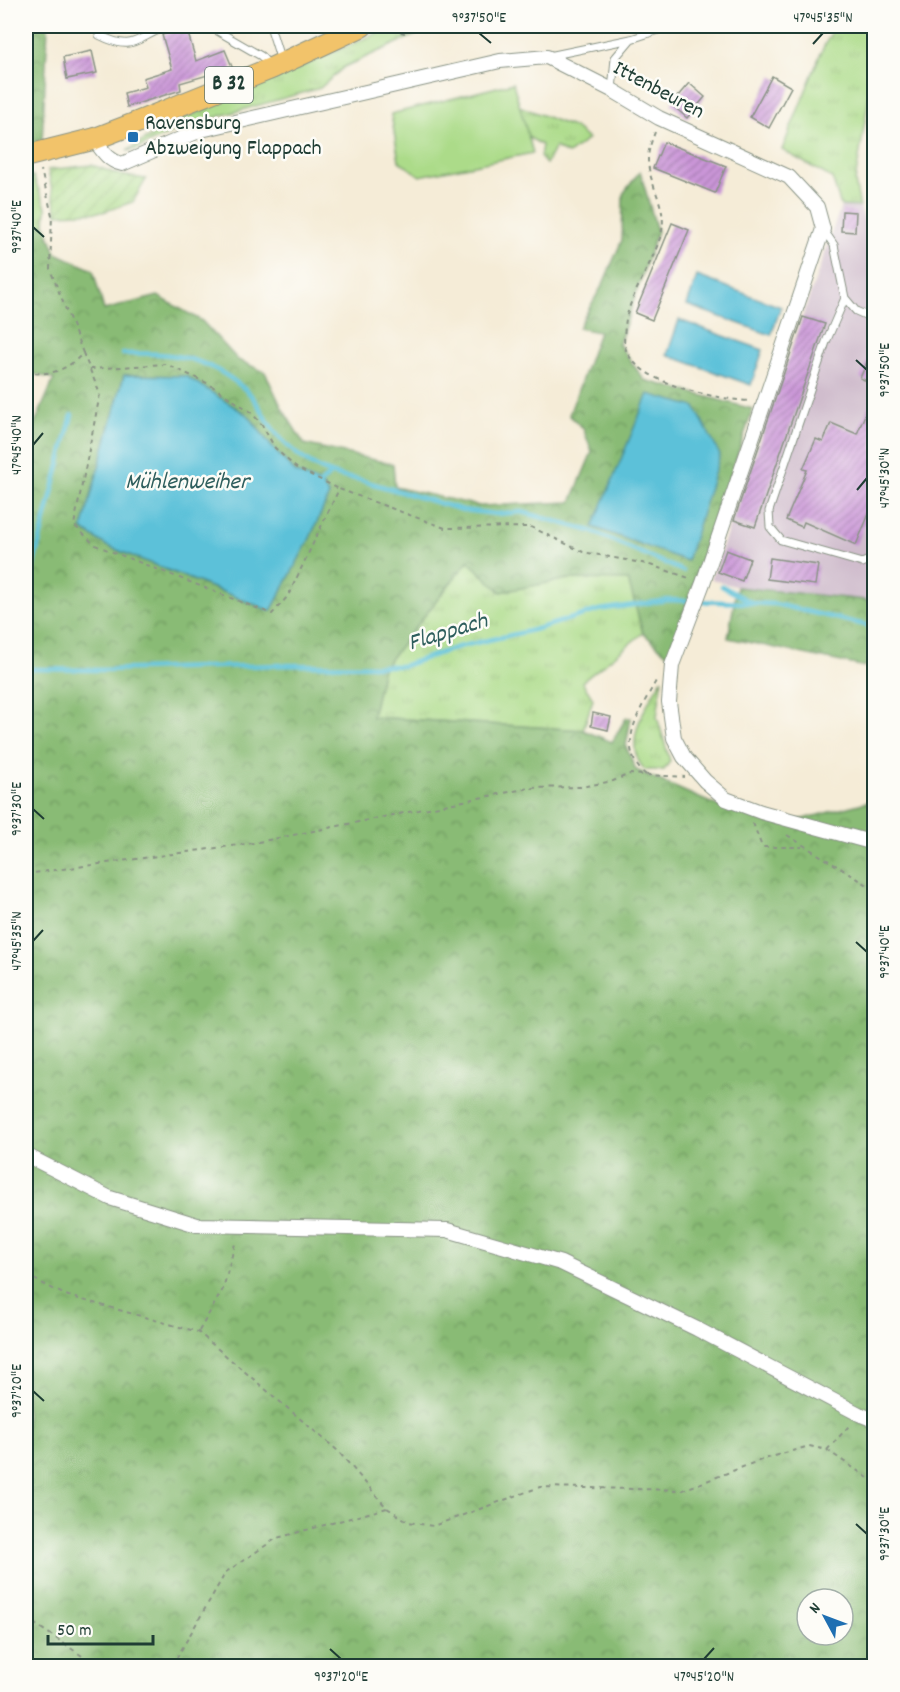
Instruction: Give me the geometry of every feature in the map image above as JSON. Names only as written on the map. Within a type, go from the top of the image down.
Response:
[{"type":"main road","name":"B 32","points":[[31,155],[94,139],[372,27]]},
{"type":"street","name":"Ittenbeuren","points":[[547,57],[612,90],[659,118],[789,177],[817,207],[823,229]]},
{"type":"street","points":[[94,139],[106,155],[114,162],[122,164],[201,130],[500,61],[547,57]]},
{"type":"street","points":[[823,229],[702,587],[672,666],[669,702],[674,738],[694,770],[726,799],[780,817],[874,843]]},
{"type":"street","points":[[26,1155],[110,1198],[197,1225],[447,1230],[561,1263],[697,1329],[874,1420]]},
{"type":"lane","points":[[99,35],[118,44],[132,44],[168,26]]},
{"type":"lane","points":[[209,26],[277,65]]},
{"type":"lane","points":[[270,26],[277,65]]},
{"type":"lane","points":[[547,57],[631,39],[671,26]]},
{"type":"lane","points":[[612,90],[615,58],[631,39]]},
{"type":"lane","points":[[823,229],[834,245],[845,298],[856,311],[874,319]]},
{"type":"lane","points":[[845,298],[826,342],[769,511],[770,527],[780,540],[862,563],[874,558]]},
{"type":"path","points":[[372,27],[409,34]]},
{"type":"path","points":[[659,118],[648,158],[652,183],[662,211],[662,227],[626,319],[625,346],[634,362],[654,378],[690,390],[740,401],[765,402]]},
{"type":"path","points":[[31,155],[51,215],[50,269],[100,394],[74,525],[95,545],[272,614],[288,596],[339,489]]},
{"type":"path","points":[[26,372],[44,375],[66,369],[83,352]]},
{"type":"path","points":[[90,369],[121,368],[144,363],[166,364],[209,384],[251,411],[275,448],[295,467],[339,489],[445,528],[531,527],[583,552],[647,564],[702,587]]},
{"type":"path","points":[[646,775],[635,764],[630,739],[644,704],[661,673],[672,666]]},
{"type":"path","points":[[26,874],[253,843],[529,788],[581,787],[613,781],[630,774],[678,779],[689,777],[694,770]]},
{"type":"path","points":[[746,806],[762,847],[803,847]]},
{"type":"path","points":[[780,817],[777,826],[803,847],[874,890]]},
{"type":"path","points":[[198,1332],[223,1289],[239,1226]]},
{"type":"path","points":[[26,1275],[65,1295],[198,1332],[338,1451],[387,1508],[409,1522],[434,1526],[540,1487],[683,1490],[761,1460],[809,1446],[827,1450],[874,1482]]},
{"type":"path","points":[[827,1450],[859,1414]]},
{"type":"path","points":[[172,1666],[226,1572],[277,1538],[387,1508]]},
{"type":"path","points":[[26,1618],[97,1666]]},
{"type":"shaded area","points":[[841,206],[860,207],[874,247],[874,604],[865,600],[737,587],[711,579]]},
{"type":"green space","points":[[26,26],[48,26],[42,142],[26,149]]},
{"type":"green space","points":[[393,26],[435,26],[344,67],[320,88],[206,120],[127,151],[169,125]]},
{"type":"green space","points":[[835,26],[874,26],[874,67],[855,182],[860,207],[841,206],[832,178],[782,150],[822,50]]},
{"type":"green space","points":[[513,83],[533,153],[420,176],[399,161],[391,114]]},
{"type":"green space","points":[[519,106],[575,128],[588,139],[568,154],[555,147],[546,164],[540,157],[542,145],[528,137]]},
{"type":"green space","points":[[92,165],[120,175],[146,179],[133,202],[103,212],[57,214],[48,170]]},
{"type":"green space","points":[[640,171],[657,231],[619,344],[644,380],[753,409],[669,656],[643,633],[628,580],[568,579],[501,592],[468,561],[383,668],[372,717],[583,730],[612,742],[626,718],[631,718],[626,746],[636,770],[713,804],[781,825],[874,800],[874,1666],[26,1666],[26,444],[54,379],[26,372],[26,228],[45,225],[56,253],[93,270],[104,310],[158,296],[202,321],[238,360],[265,372],[282,408],[304,444],[393,464],[395,487],[480,506],[571,502],[592,452],[583,428],[569,415],[599,332],[578,328],[603,284],[622,240],[623,194]],"holes":[[[124,375],[186,376],[249,416],[271,446],[296,473],[329,495],[310,538],[271,611],[107,546],[82,529]]]},
{"type":"green space","points":[[33,176],[46,207],[45,225],[26,228],[26,177]]},
{"type":"green space","points":[[468,561],[501,592],[568,579],[629,579],[643,633],[582,682],[593,699],[583,730],[372,717],[383,668]]},
{"type":"green space","points":[[737,587],[865,600],[874,604],[874,647],[865,667],[728,638]]},
{"type":"green space","points":[[662,679],[657,717],[670,761],[664,770],[645,770],[638,760],[635,737],[643,712]]},
{"type":"water","points":[[697,276],[781,307],[771,335],[687,305]]},
{"type":"water","points":[[679,320],[763,350],[751,385],[667,355]]},
{"type":"water","name":"Mühlenweiher","points":[[124,375],[186,376],[249,416],[271,446],[296,473],[321,483],[329,495],[310,538],[271,611],[107,546],[82,529]]},
{"type":"water","points":[[648,394],[695,407],[720,455],[687,561],[593,527]]},
{"type":"building","points":[[186,26],[196,61],[225,50],[233,69],[213,77],[211,74],[180,83],[181,90],[127,107],[124,93],[146,87],[143,78],[172,69],[162,35]]},
{"type":"building","points":[[92,51],[97,73],[67,79],[63,57]]},
{"type":"building","points":[[772,76],[791,87],[769,128],[750,117]]},
{"type":"building","points":[[689,83],[705,97],[687,118],[671,104]]},
{"type":"building","points":[[664,142],[726,166],[715,193],[653,168]]},
{"type":"building","points":[[842,211],[856,212],[855,232],[841,231]]},
{"type":"building","points":[[672,223],[689,230],[652,320],[635,313]]},
{"type":"building","points":[[803,317],[825,324],[755,527],[734,520]]},
{"type":"building","points":[[874,346],[874,384],[860,378]]},
{"type":"building","points":[[874,393],[874,502],[856,545],[804,522],[802,527],[786,520],[807,470],[803,469],[816,439],[823,442],[831,423],[857,434]]},
{"type":"building","points":[[726,550],[750,559],[742,581],[718,572]]},
{"type":"building","points":[[770,558],[818,565],[815,585],[767,579]]},
{"type":"building","points":[[593,713],[611,717],[608,730],[591,726]]},
{"type":"waterway","points":[[123,354],[173,355],[218,370],[250,394],[270,425],[287,445],[308,462],[331,473],[463,510],[496,514],[522,512],[591,531],[683,571]]},
{"type":"waterway","points":[[26,594],[72,415]]},
{"type":"waterway","points":[[321,483],[331,473]]},
{"type":"waterway","points":[[722,586],[751,602]]},
{"type":"waterway","name":"Flappach","points":[[26,669],[100,670],[280,665],[403,666],[458,647],[533,630],[599,610],[668,600],[775,604],[874,627]]},
{"type":"place","name":"Ravensburg Abzweigung Flappach","points":[[133,137]]}]
